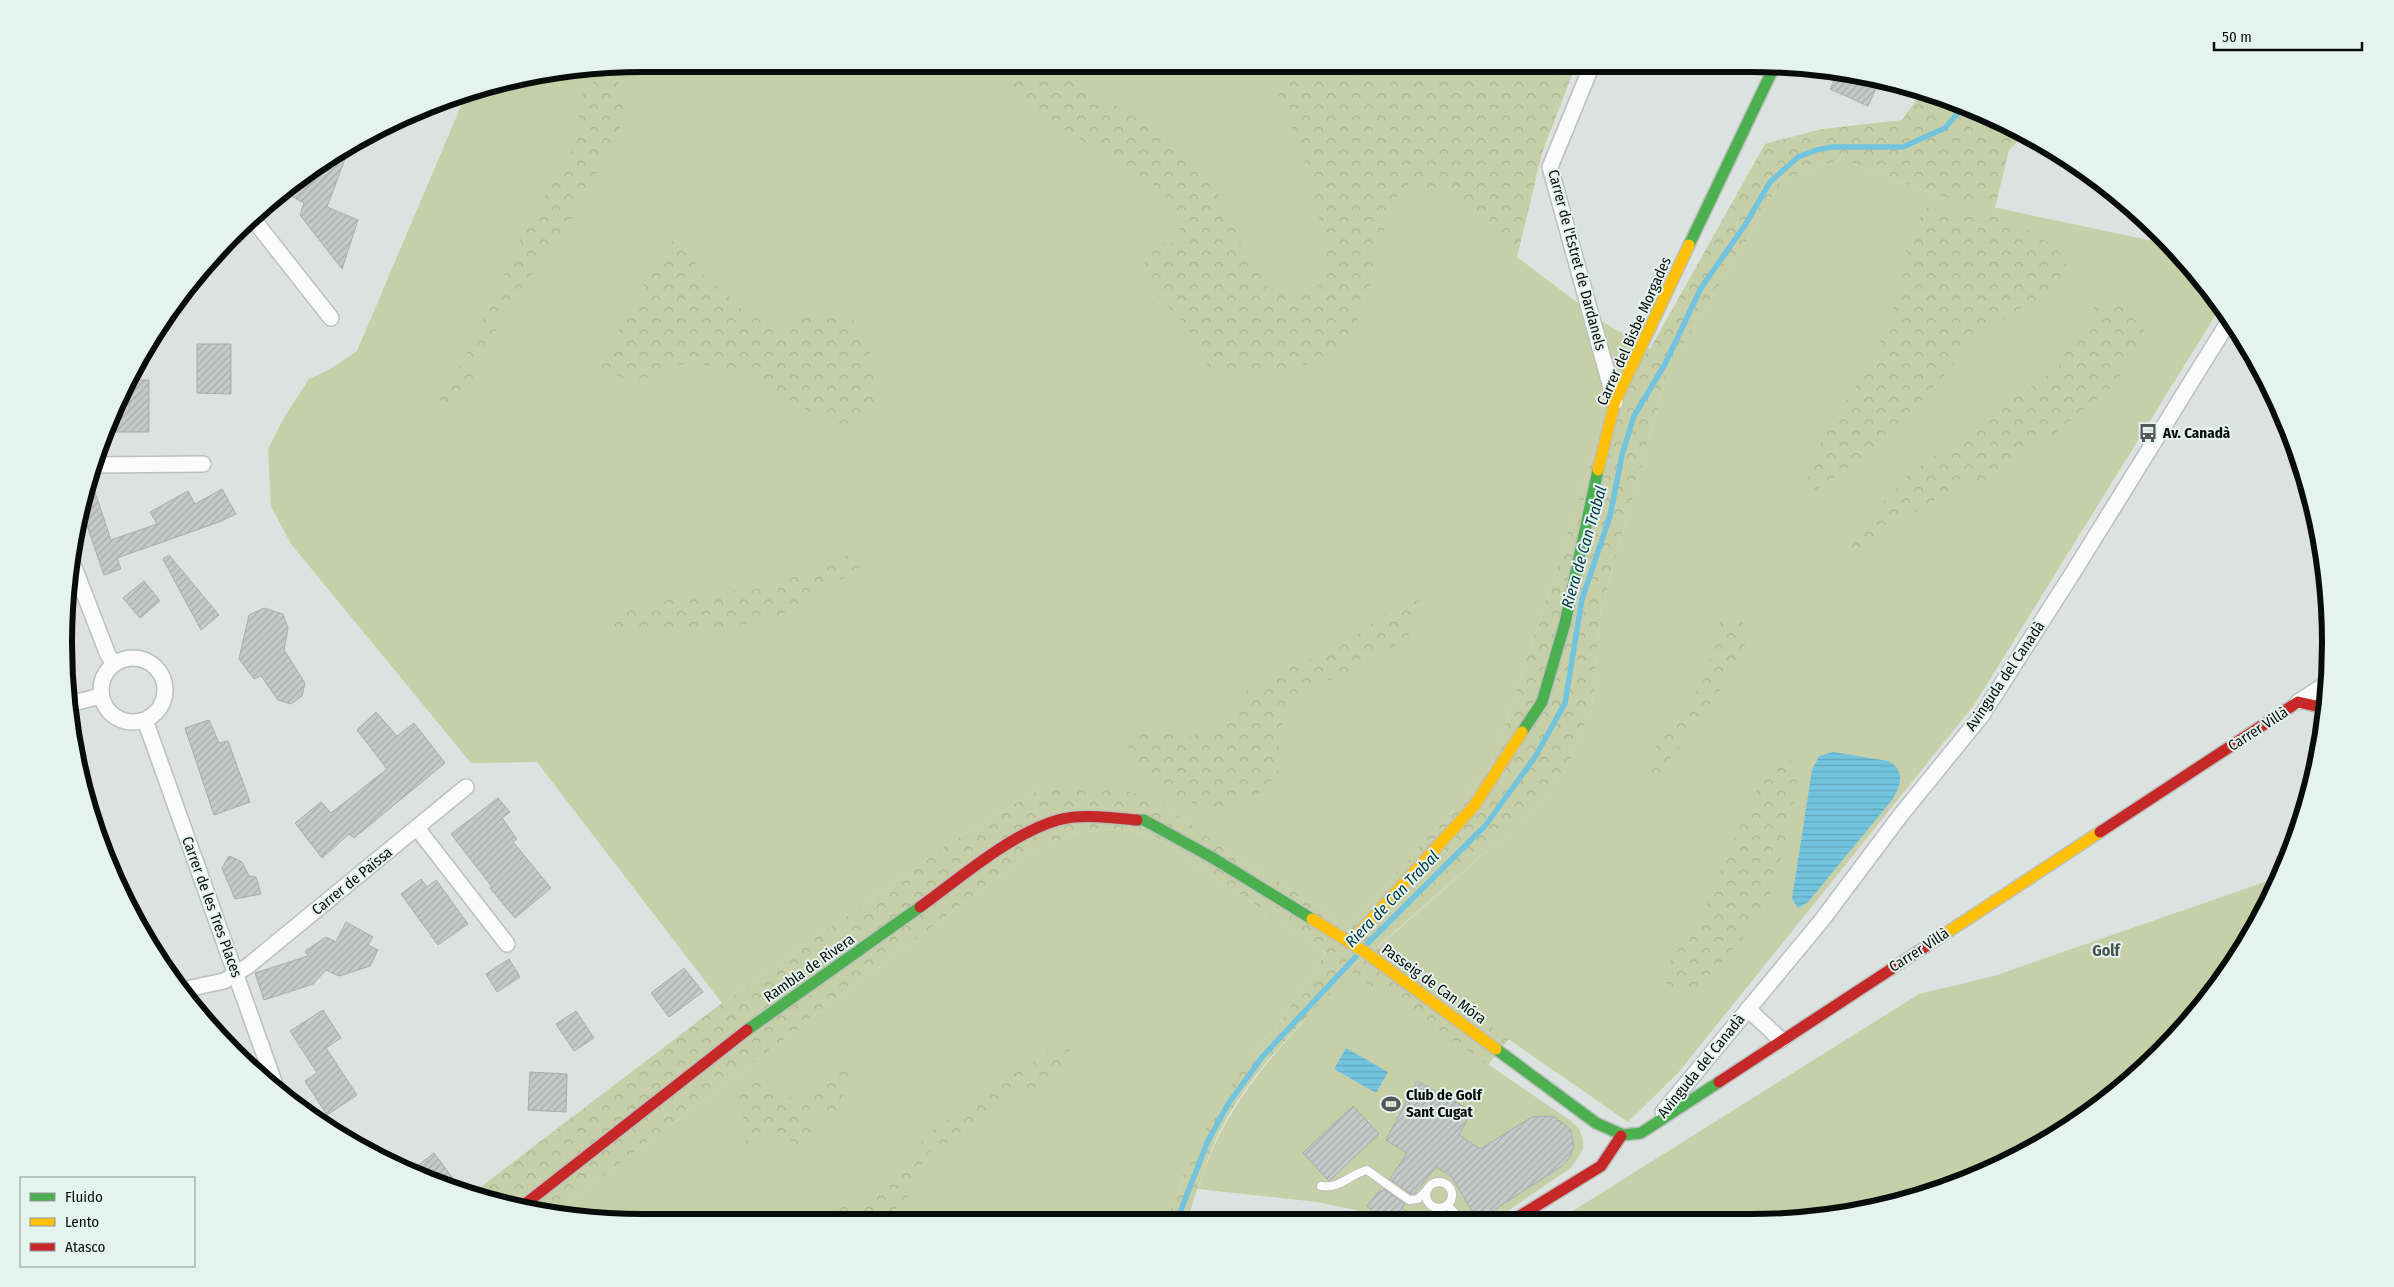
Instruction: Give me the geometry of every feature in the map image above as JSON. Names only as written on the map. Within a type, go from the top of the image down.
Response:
[{"type":"street","name":"Carrer de l'Estret de Dardanels","points":[[1589,72],[1550,167],[1615,402]]},
{"type":"street","name":"Carrer del Bisbe Morgades","points":[[1352,944],[1474,806],[1542,702],[1566,623],[1595,484],[1615,402],[1771,73]]},
{"type":"street","points":[[257,224],[331,318]]},
{"type":"street","name":"Avinguda del Canadà","points":[[1654,1124],[1822,920],[1900,816],[1982,715],[2225,327]]},
{"type":"street","points":[[101,465],[202,464]]},
{"type":"street","points":[[77,574],[108,655],[114,663]]},
{"type":"street","points":[[127,658],[141,658],[153,664],[162,674],[166,687],[164,701],[157,713],[145,720],[123,721],[105,707],[101,696],[103,678],[114,663],[127,658]]},
{"type":"street","name":"Carrer Villà","points":[[1621,1136],[1632,1136],[1641,1133],[2319,688]]},
{"type":"street","points":[[76,702],[101,696]]},
{"type":"street","points":[[2298,702],[2318,706]]},
{"type":"street","name":"Carrer de les Tres Places","points":[[145,720],[273,1078]]},
{"type":"street","name":"Carrer de Païssa","points":[[188,989],[224,980],[248,966],[466,787]]},
{"type":"street","name":"Rambla de Rivera","points":[[527,1203],[750,1028],[1022,835],[1059,819],[1094,817],[1144,820]]},
{"type":"street","name":"Passeig de Can Móra","points":[[1144,820],[1213,858],[1365,952],[1596,1123],[1621,1136]]},
{"type":"street","points":[[417,828],[507,944]]},
{"type":"street","name":"Avinguda del Canadà","points":[[1748,1009],[1781,1040]]},
{"type":"street","points":[[1522,1214],[1601,1166],[1621,1136]]},
{"type":"lane","points":[[1321,1186],[1332,1187],[1355,1173],[1367,1170],[1409,1200],[1418,1199],[1426,1191],[1435,1182],[1446,1183],[1453,1195],[1448,1205],[1441,1208],[1432,1206],[1426,1199],[1426,1191]]},
{"type":"lane","points":[[1448,1205],[1455,1214]]},
{"type":"green space","points":[[644,72],[1354,72],[1517,257],[1606,324],[1631,338],[1493,764],[1351,925],[1226,850],[1155,798],[1042,788],[955,840],[722,1003],[537,762],[471,763],[291,544],[271,506],[268,449],[285,416],[309,379],[330,369],[357,351],[463,102],[532,83],[569,77]]},
{"type":"green space","points":[[1005,72],[1061,72],[1170,139],[1197,162],[1235,221],[1243,252],[1267,286],[1298,300],[1322,283],[1323,242],[1316,200],[1304,159],[1283,106],[1267,72],[1573,72],[1542,153],[1517,257],[1447,185],[1433,191],[1411,181],[1394,200],[1371,271],[1368,299],[1351,332],[1337,348],[1305,365],[1270,372],[1210,370],[1197,342],[1178,316],[1149,287],[1144,253],[1160,243],[1181,242],[1178,214],[1156,186],[1024,105],[1008,89]]},
{"type":"green space","points":[[600,74],[610,74],[621,86],[625,118],[567,227],[531,275],[485,348],[462,403],[444,412],[440,399],[469,350],[521,238],[574,147],[583,94]]},
{"type":"green space","points":[[1918,98],[1969,116],[2020,140],[2009,150],[1995,208],[1935,195],[1842,159],[1783,179],[1668,370],[1601,610],[1592,709],[1563,774],[1526,817],[1377,947],[1509,1039],[1488,1065],[1351,972],[1298,1026],[1249,1084],[1222,1127],[1211,1150],[1189,1214],[1168,1214],[1179,1195],[1183,1175],[1194,1150],[1222,1100],[1250,1056],[1281,1021],[1326,953],[1151,834],[1115,829],[1074,833],[1030,853],[560,1209],[532,1204],[477,1189],[722,1003],[955,840],[1042,788],[1094,784],[1155,798],[1226,850],[1351,925],[1493,764],[1631,338],[1650,349],[1765,144],[1822,129],[1902,120]]},
{"type":"green space","points":[[1842,159],[1935,195],[2155,241],[2180,267],[2216,314],[1974,705],[1678,1073],[1628,1122],[1377,948],[1526,817],[1563,774],[1592,709],[1601,610],[1668,370],[1783,179]]},
{"type":"green space","points":[[1926,207],[1950,213],[2007,218],[2056,247],[2072,274],[2051,298],[2016,310],[1973,343],[1921,402],[1854,464],[1814,491],[1804,469],[1869,365],[1888,327],[1901,281],[1907,242]]},
{"type":"green space","points":[[673,240],[688,241],[697,267],[747,314],[778,326],[827,314],[862,323],[876,379],[875,403],[839,430],[745,372],[692,363],[675,365],[656,377],[630,381],[597,366],[634,305],[656,262]]},
{"type":"green space","points":[[2118,301],[2141,317],[2144,332],[2115,384],[2059,430],[1996,474],[1928,503],[1894,527],[1865,552],[1842,554],[1852,537],[1907,476],[2056,369],[2096,305]]},
{"type":"green space","points":[[853,553],[866,564],[789,611],[767,621],[717,628],[623,629],[603,626],[618,608],[707,594],[767,588]]},
{"type":"green space","points":[[1420,600],[1411,633],[1362,669],[1318,684],[1289,701],[1279,734],[1278,775],[1254,798],[1226,808],[1183,802],[1150,784],[1125,757],[1132,738],[1155,730],[1192,737],[1225,721],[1247,690],[1289,666],[1339,648],[1392,609]]},
{"type":"green space","points":[[1722,615],[1741,615],[1745,638],[1745,656],[1657,778],[1640,780],[1651,753],[1683,714],[1704,679]]},
{"type":"green space","points":[[1789,755],[1797,782],[1789,828],[1766,909],[1712,975],[1688,991],[1668,987],[1662,976],[1706,905],[1751,801],[1769,767]]},
{"type":"green space","points":[[1115,829],[1151,834],[1326,953],[1281,1021],[1250,1056],[1183,1175],[1179,1195],[1168,1214],[644,1214],[560,1209],[1030,853],[1074,833]]},
{"type":"green space","points":[[2270,880],[2245,929],[2225,961],[2204,991],[2154,1047],[2098,1097],[2036,1138],[2003,1156],[1934,1184],[1898,1195],[1862,1204],[1825,1210],[1750,1214],[1568,1214],[1919,994],[1994,976]]},
{"type":"green space","name":"Club de Golf Sant Cugat","points":[[1351,971],[1571,1121],[1579,1129],[1583,1139],[1583,1149],[1572,1167],[1503,1214],[1362,1214],[1359,1211],[1317,1202],[1198,1189],[1209,1156],[1241,1098],[1282,1045]]},
{"type":"green space","points":[[1070,1046],[1068,1071],[1046,1084],[1018,1091],[966,1133],[929,1152],[914,1175],[910,1194],[891,1214],[822,1214],[875,1195],[894,1179],[929,1133],[952,1116],[975,1106],[984,1093],[1002,1077],[1024,1070],[1050,1051]]},
{"type":"green space","points":[[854,1065],[858,1074],[844,1089],[842,1102],[831,1115],[820,1114],[810,1123],[814,1135],[799,1146],[779,1137],[746,1143],[743,1117],[732,1098],[748,1084],[760,1080],[795,1100],[817,1089],[833,1071]]},
{"type":"water","points":[[1833,752],[1888,761],[1894,765],[1900,774],[1898,789],[1892,800],[1808,902],[1798,908],[1792,899],[1812,770],[1819,756]]},
{"type":"water","points":[[1346,1048],[1388,1072],[1376,1093],[1334,1069]]},
{"type":"building","points":[[1835,79],[1862,83],[1876,88],[1868,106],[1830,89]]},
{"type":"building","points":[[346,157],[327,207],[358,220],[342,269],[300,215],[304,203],[290,195]]},
{"type":"building","points":[[197,344],[231,344],[231,394],[197,393]]},
{"type":"building","points":[[137,380],[149,380],[149,432],[113,432]]},
{"type":"building","points":[[222,489],[236,514],[219,522],[117,558],[121,569],[104,575],[86,521],[93,493],[95,492],[111,540],[157,524],[150,512],[188,491],[195,504]]},
{"type":"building","points":[[169,555],[219,615],[201,630],[163,559]]},
{"type":"building","points":[[144,581],[160,601],[140,618],[123,598]]},
{"type":"building","points":[[264,608],[283,614],[288,628],[284,650],[305,683],[302,696],[291,704],[278,700],[261,676],[254,679],[239,659],[249,615]]},
{"type":"building","points":[[376,712],[397,736],[414,723],[445,763],[354,838],[349,834],[322,858],[295,823],[321,802],[331,813],[387,769],[357,730]]},
{"type":"building","points":[[209,720],[219,743],[228,741],[250,802],[214,815],[185,728]]},
{"type":"building","points":[[498,798],[510,812],[502,818],[517,839],[513,842],[551,888],[515,918],[490,888],[492,887],[451,834]]},
{"type":"building","points":[[229,856],[242,862],[249,876],[256,877],[261,894],[235,899],[222,868]]},
{"type":"building","points":[[421,879],[427,887],[436,880],[468,924],[438,945],[401,894]]},
{"type":"building","points":[[346,922],[373,937],[368,945],[378,950],[370,966],[339,976],[326,970],[313,984],[264,1000],[255,973],[308,956],[305,951],[326,937],[336,942]]},
{"type":"building","points":[[509,959],[520,977],[497,992],[486,974]]},
{"type":"building","points":[[684,968],[703,992],[669,1017],[651,993]]},
{"type":"building","points":[[323,1010],[341,1038],[326,1048],[357,1095],[327,1115],[305,1081],[317,1073],[290,1031]]},
{"type":"building","points":[[576,1011],[594,1038],[574,1051],[556,1024]]},
{"type":"building","points":[[530,1072],[567,1074],[566,1112],[528,1110]]},
{"type":"building","points":[[1417,1081],[1472,1111],[1459,1135],[1480,1149],[1532,1117],[1546,1116],[1554,1117],[1570,1129],[1574,1146],[1570,1157],[1562,1166],[1488,1214],[1474,1214],[1451,1176],[1436,1167],[1414,1194],[1411,1194],[1390,1179],[1407,1153],[1386,1140]]},
{"type":"building","points":[[1353,1106],[1379,1134],[1329,1181],[1303,1153]]},
{"type":"building","points":[[434,1153],[456,1182],[425,1171],[416,1167]]},
{"type":"building","points":[[1384,1189],[1405,1204],[1402,1208],[1409,1214],[1377,1214],[1367,1206],[1380,1190],[1382,1192]]},
{"type":"waterway","name":"Riera de Can Trabal","points":[[1365,946],[1485,826],[1535,757],[1565,703],[1582,599],[1610,516],[1622,455],[1634,416],[1665,364],[1701,288],[1745,225],[1770,182],[1798,157],[1816,150],[1833,147],[1903,147],[1945,128],[1959,112]]},
{"type":"waterway","name":"Riera de Can Trabal","points":[[1179,1214],[1207,1143],[1228,1104],[1263,1056],[1359,953]]},
{"type":"traffic: fast","points":[[1689,245],[1771,73]]},
{"type":"traffic: fast","points":[[1522,732],[1542,702],[1565,623],[1598,470]]},
{"type":"traffic: fast","points":[[1137,820],[1144,820],[1213,858],[1312,919]]},
{"type":"traffic: fast","points":[[747,1030],[920,907]]},
{"type":"traffic: fast","points":[[1496,1049],[1596,1123],[1623,1135],[1641,1133],[1719,1082]]},
{"type":"traffic: slow","points":[[1598,470],[1615,402],[1689,245]]},
{"type":"traffic: slow","points":[[1350,943],[1474,806],[1522,732]]},
{"type":"traffic: slow","points":[[1928,945],[2100,832]]},
{"type":"traffic: slow","points":[[1312,919],[1365,952],[1496,1049]]},
{"type":"traffic: jam","points":[[2100,832],[2298,702],[2318,706]]},
{"type":"traffic: jam","points":[[920,907],[986,858],[1022,835],[1040,827],[1058,820],[1076,817],[1137,820]]},
{"type":"traffic: jam","points":[[1719,1082],[1928,945]]},
{"type":"traffic: jam","points":[[527,1203],[747,1030]]},
{"type":"traffic: jam","points":[[1523,1214],[1601,1166],[1621,1136]]},
{"type":"place","name":"Av. Canadà","points":[[2148,433]]},
{"type":"place","name":"Club de Golf Sant Cugat","points":[[1391,1104]]},
{"type":"district","name":"Golf","points":[[2106,950]]}]
